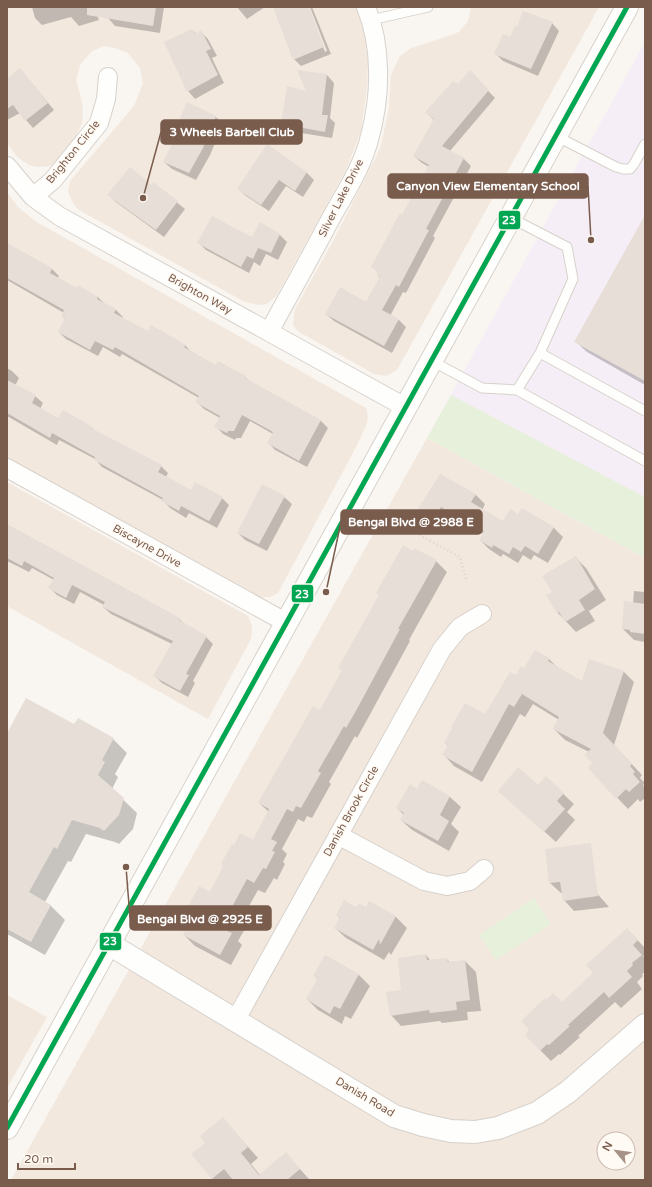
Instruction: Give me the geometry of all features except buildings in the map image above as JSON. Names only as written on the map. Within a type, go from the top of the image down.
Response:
[{"type":"main road","points":[[7,1128],[627,7]]},
{"type":"main road","name":"Danish Road","points":[[109,944],[394,1116],[423,1125],[451,1131],[475,1132],[498,1128],[537,1113],[568,1092],[645,1025]]},
{"type":"street","name":"Silver Lake Drive","points":[[268,332],[355,175],[370,136],[377,96],[377,56],[369,13]]},
{"type":"street","name":"Brighton Circle","points":[[33,197],[53,180],[99,123],[106,99],[108,77]]},
{"type":"street","name":"Brighton Way","points":[[7,166],[33,197],[59,216],[405,407]]},
{"type":"street","name":"Biscayne Drive","points":[[7,468],[287,623]]},
{"type":"street","name":"Danish Brook Circle","points":[[235,1020],[442,649],[460,627],[482,614]]},
{"type":"street","points":[[338,835],[424,880],[447,886],[470,882],[484,869]]},
{"type":"lane","points":[[369,13],[428,7]]},
{"type":"lane","points":[[556,136],[616,167],[623,169],[630,169],[645,144]]},
{"type":"lane","points":[[510,218],[567,247],[573,279],[540,353],[517,390]]},
{"type":"lane","points":[[540,353],[645,411]]},
{"type":"lane","points":[[432,361],[482,388],[517,390],[645,461]]},
{"type":"path","points":[[384,516],[460,557],[467,582]]},
{"type":"shaded area","points":[[7,7],[357,7],[365,35],[368,64],[367,88],[361,131],[346,170],[277,295],[267,304],[259,305],[245,302],[79,210],[74,205],[68,192],[70,181],[134,106],[143,83],[140,68],[128,53],[104,46],[92,51],[80,65],[76,80],[82,102],[82,124],[73,141],[56,163],[50,166],[39,167],[29,165],[17,157],[7,143]]},
{"type":"shaded area","points":[[471,7],[599,7],[397,370],[386,376],[374,374],[299,332],[293,325],[295,309],[333,241],[381,145],[389,108],[391,75],[400,56],[411,48],[459,32],[468,21]]},
{"type":"shaded area","points":[[645,42],[645,558],[427,438]]},
{"type":"shaded area","points":[[7,192],[18,207],[35,221],[366,408],[368,416],[366,426],[278,593],[270,597],[256,598],[7,457]]},
{"type":"shaded area","points":[[427,438],[645,558],[645,1180],[11,1180]]},
{"type":"shaded area","points":[[7,482],[248,616],[252,626],[251,639],[208,719],[7,606]]},
{"type":"shaded area","points":[[7,995],[47,1017],[7,1088]]},
{"type":"green space","points":[[451,395],[645,497],[645,558],[427,438]]},
{"type":"green space","points":[[534,898],[551,924],[496,960],[479,935]]},
{"type":"transit line","name":"23","points":[[7,1128],[627,7]]},
{"type":"place","name":"3 Wheels Barbell Club","points":[[143,198]]},
{"type":"place","name":"Canyon View Elementary School","points":[[591,240]]},
{"type":"place","name":"Bengal Blvd @ 2988 E","points":[[326,592]]},
{"type":"place","name":"Bengal Blvd @ 2925 E","points":[[126,867]]}]
